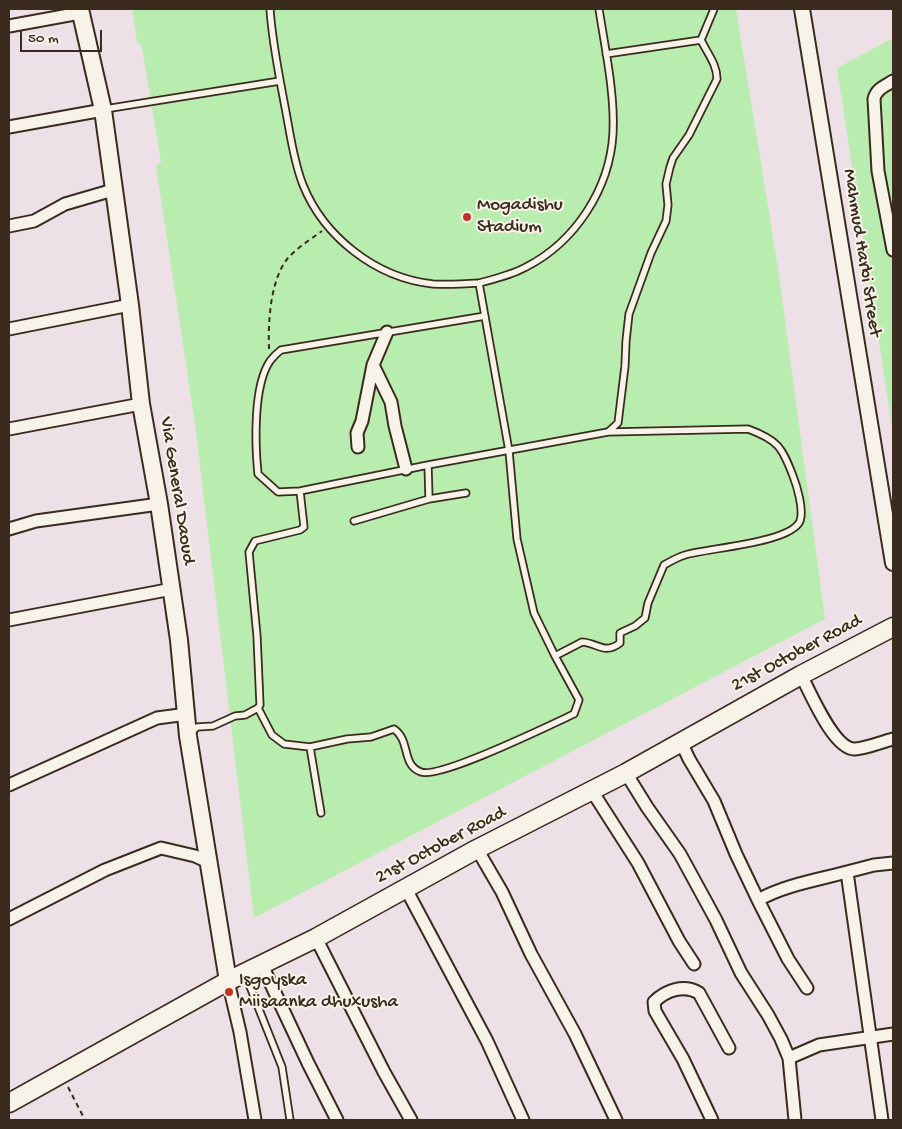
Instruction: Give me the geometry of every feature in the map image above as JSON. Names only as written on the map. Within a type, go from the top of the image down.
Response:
[{"type":"main road","name":"Via General Daoud","points":[[80,11],[103,110],[142,404],[172,589],[188,736],[228,981]]},
{"type":"main road","name":"21st October Road","points":[[9,1103],[228,981],[316,938],[477,849],[626,773],[801,675],[893,627]]},
{"type":"street","name":"Mahmud Harbi Street","points":[[802,9],[893,563]]},
{"type":"street","points":[[9,26],[80,11]]},
{"type":"street","points":[[893,81],[881,88],[875,94],[874,99],[878,171],[893,250]]},
{"type":"street","points":[[9,127],[103,110]]},
{"type":"street","points":[[9,226],[34,222],[65,204],[113,190]]},
{"type":"street","points":[[9,329],[130,305]]},
{"type":"street","points":[[358,447],[357,433],[362,421],[373,366],[387,332]]},
{"type":"street","points":[[373,366],[391,402],[406,469]]},
{"type":"street","points":[[9,429],[142,404]]},
{"type":"street","points":[[9,529],[36,521],[159,504]]},
{"type":"street","points":[[9,620],[172,589]]},
{"type":"street","points":[[801,675],[829,728],[843,746],[855,749],[893,740]]},
{"type":"street","points":[[9,785],[157,718],[186,714]]},
{"type":"street","points":[[681,742],[714,800],[736,854],[788,959],[807,988]]},
{"type":"street","points":[[626,773],[680,854],[716,920],[741,973],[781,1039],[789,1058],[795,1120]]},
{"type":"street","points":[[592,791],[638,863],[679,941],[694,964]]},
{"type":"street","points":[[9,918],[105,870],[161,848],[195,856],[208,862]]},
{"type":"street","points":[[477,849],[502,892],[531,954],[575,1034],[616,1120]]},
{"type":"street","points":[[758,900],[768,894],[789,887],[874,865],[893,863]]},
{"type":"street","points":[[847,872],[882,1120]]},
{"type":"street","points":[[406,889],[487,1041],[523,1120]]},
{"type":"street","points":[[316,938],[384,1072],[411,1120]]},
{"type":"street","points":[[262,964],[337,1120]]},
{"type":"street","points":[[228,981],[240,1032],[255,1120]]},
{"type":"street","points":[[712,1120],[683,1059],[655,1011],[654,1002],[678,988],[690,988],[698,993],[729,1048]]},
{"type":"street","points":[[789,1058],[819,1045],[870,1039],[893,1034]]},
{"type":"lane","points":[[270,9],[280,81],[296,161],[303,184],[327,226],[344,244],[366,260],[385,270],[413,280],[432,284],[456,285],[479,283],[502,277],[526,267],[546,255],[565,239],[594,202],[610,157],[613,134],[606,54],[599,9]]},
{"type":"lane","points":[[701,40],[714,9]]},
{"type":"lane","points":[[606,54],[701,40]]},
{"type":"lane","points":[[608,432],[618,423],[630,314],[651,253],[666,221],[668,205],[666,184],[670,167],[673,158],[689,136],[717,79],[714,63],[701,40]]},
{"type":"lane","points":[[103,110],[280,81]]},
{"type":"lane","points":[[258,708],[272,736],[284,744],[310,747],[347,739],[371,737],[394,730],[400,733],[405,743],[407,757],[413,766],[422,772],[430,773],[465,763],[574,714],[579,700],[554,656],[534,613],[517,539],[509,450],[479,283]]},
{"type":"lane","points":[[485,316],[281,350],[269,363],[260,386],[255,439],[258,474],[278,492],[300,491],[406,469],[608,432],[748,429],[764,435],[778,444],[786,457],[797,485],[801,507],[800,520],[796,526],[784,533],[761,541],[684,555],[664,565],[648,603],[645,618],[636,626],[620,633],[620,643],[613,648],[599,648],[587,642],[582,642],[554,656]]},
{"type":"lane","points":[[428,465],[429,499]]},
{"type":"lane","points":[[188,736],[196,727],[213,726],[235,716],[245,715],[260,705],[258,636],[249,552],[256,541],[300,530],[304,527],[300,491]]},
{"type":"lane","points":[[354,521],[429,499],[466,493]]},
{"type":"lane","points":[[310,747],[321,813]]},
{"type":"lane","points":[[245,972],[282,1067],[290,1120]]},
{"type":"path","points":[[269,363],[268,323],[276,280],[288,259],[327,226]]},
{"type":"path","points":[[62,1074],[85,1120]]},
{"type":"green space","points":[[132,9],[736,9],[778,268],[825,619],[254,918],[195,424],[156,166],[161,162],[142,47],[137,42]]},
{"type":"green space","points":[[893,38],[893,434],[837,68]]},
{"type":"place","name":"Mogadishu Stadium","points":[[467,217]]},
{"type":"place","name":"Isgoyska Miisaanka dhuxusha","points":[[229,992]]}]
